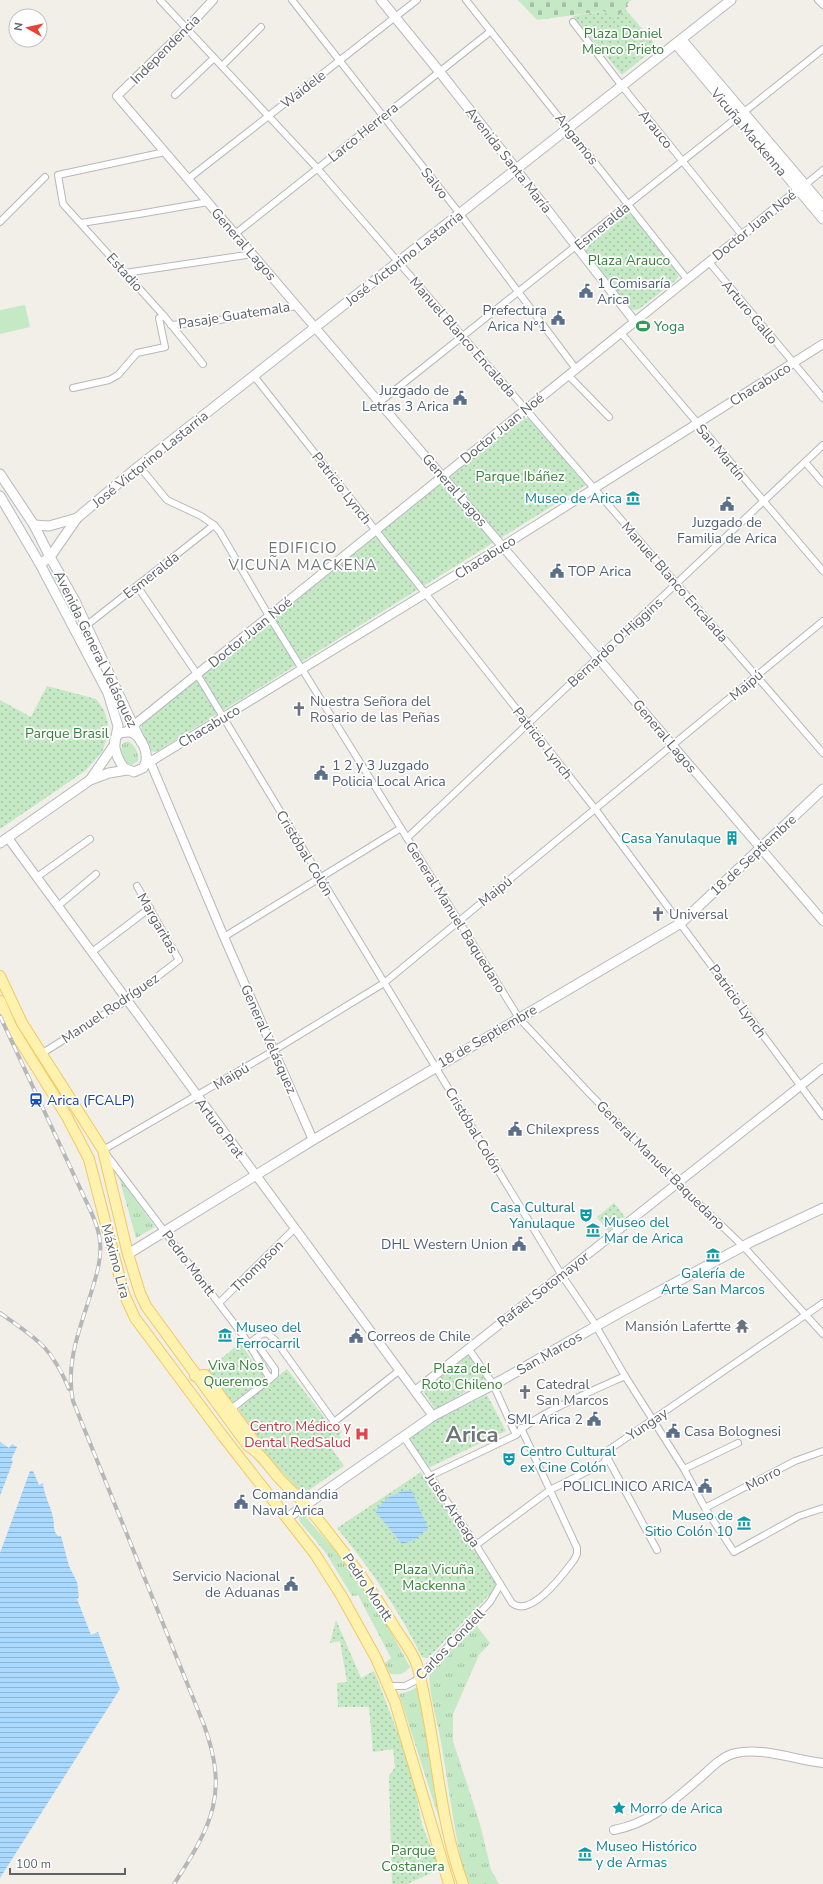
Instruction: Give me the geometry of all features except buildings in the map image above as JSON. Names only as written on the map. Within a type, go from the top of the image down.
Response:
[{"type":"main road","name":"Avenida Santa María","points":[[381,0],[516,169]]},
{"type":"main road","name":"José Victorino Lastarria","points":[[40,564],[50,557],[77,518],[139,466],[732,0]]},
{"type":"main road","name":"Vicuña Mackenna","points":[[679,42],[801,187],[823,219]]},
{"type":"main road","points":[[506,156],[518,159],[533,156]]},
{"type":"main road","name":"Vicuña Mackenna","points":[[801,187],[823,206]]},
{"type":"main road","name":"Avenida General Velásquez","points":[[0,474],[34,525],[75,601],[143,745]]},
{"type":"main road","name":"Avenida General Velásquez","points":[[0,496],[40,564],[108,693],[118,726],[115,743]]},
{"type":"main road","name":"José Victorino Lastarria","points":[[34,525],[49,526],[77,518]]},
{"type":"main road","points":[[4,840],[90,780],[109,773],[127,770],[138,771],[148,764],[143,745],[135,734],[125,732],[119,735],[90,780]]},
{"type":"main road","points":[[115,743],[117,757],[127,770]]},
{"type":"main road","name":"18 de Septiembre","points":[[128,1254],[313,1140],[681,923],[823,789]]},
{"type":"main road","name":"Máximo Lira","points":[[0,976],[22,1022],[103,1150],[128,1254],[140,1293],[146,1306],[195,1376],[248,1446],[255,1450],[305,1504]]},
{"type":"main road","name":"Máximo Lira","points":[[0,1001],[12,1028],[66,1115],[89,1159],[124,1294],[135,1318],[287,1518]]},
{"type":"main road","name":"San Marcos","points":[[287,1518],[433,1416],[494,1384],[596,1326],[744,1247],[823,1208]]},
{"type":"main road","name":"Máximo Lira","points":[[195,1376],[205,1376],[254,1441],[255,1450]]},
{"type":"main road","name":"Pedro Montt","points":[[305,1504],[369,1586],[416,1663],[424,1693],[445,1821],[451,1849],[463,1884]]},
{"type":"main road","name":"Pedro Montt","points":[[287,1518],[315,1554],[341,1595],[389,1686],[449,1884]]},
{"type":"street","name":"Manuel Blanco Encalada","points":[[160,0],[317,168],[823,753]]},
{"type":"street","name":"Independencia","points":[[117,96],[187,28],[213,0]]},
{"type":"street","name":"Waidele","points":[[188,179],[417,0]]},
{"type":"street","name":"Angamos","points":[[466,0],[687,280]]},
{"type":"street","points":[[818,0],[823,5]]},
{"type":"street","name":"Salvo","points":[[294,1],[460,214],[576,369]]},
{"type":"street","name":"Arauco","points":[[573,22],[622,86],[742,235]]},
{"type":"street","points":[[222,66],[261,27]]},
{"type":"street","name":"Larco Herrera","points":[[235,234],[491,31]]},
{"type":"street","name":"Esmeralda","points":[[380,402],[823,49]]},
{"type":"street","points":[[175,95],[214,58]]},
{"type":"street","name":"General Lagos","points":[[117,96],[673,746],[823,919]]},
{"type":"street","name":"Estadio","points":[[165,152],[58,175],[63,204],[164,316],[203,364]]},
{"type":"street","name":"Avenida Santa María","points":[[516,169],[635,322]]},
{"type":"street","name":"Doctor Juan Noé","points":[[125,732],[823,170]]},
{"type":"street","points":[[0,222],[45,177]]},
{"type":"street","points":[[81,223],[208,202]]},
{"type":"street","points":[[125,273],[253,254]]},
{"type":"street","name":"Arturo Gallo","points":[[708,262],[823,398]]},
{"type":"street","name":"Pasaje Guatemala","points":[[171,325],[214,320],[297,306]]},
{"type":"street","points":[[73,388],[109,380],[118,375],[138,353],[165,347],[159,318],[164,316]]},
{"type":"street","name":"San Martín","points":[[621,333],[823,571]]},
{"type":"street","name":"Chacabuco","points":[[148,764],[503,546],[823,344]]},
{"type":"street","points":[[568,375],[609,417]]},
{"type":"street","name":"Patricio Lynch","points":[[254,376],[596,810],[823,1116]]},
{"type":"street","name":"Bernardo O'Higgins","points":[[407,838],[823,445]]},
{"type":"street","points":[[805,462],[823,483]]},
{"type":"street","name":"General Manuel Baquedano","points":[[139,466],[167,500],[201,516],[214,525],[518,1018],[677,1183],[744,1247],[823,1334]]},
{"type":"street","name":"Esmeralda","points":[[87,625],[214,525]]},
{"type":"street","name":"Cristóbal Colón","points":[[137,586],[197,674],[561,1274],[596,1326],[652,1421],[684,1469],[705,1508],[734,1552],[799,1516],[823,1508]]},
{"type":"street","name":"Maipú","points":[[103,1150],[274,1051],[384,983],[458,921],[596,810],[823,621]]},
{"type":"street","points":[[148,764],[224,937],[401,828]]},
{"type":"street","points":[[37,877],[90,839]]},
{"type":"street","name":"Arturo Prat","points":[[4,840],[37,877],[196,1097],[295,1228],[433,1416]]},
{"type":"street","points":[[58,906],[96,874]]},
{"type":"street","name":"Margaritas","points":[[137,886],[179,960]]},
{"type":"street","points":[[92,952],[150,908]]},
{"type":"street","name":"General Velásquez","points":[[224,937],[313,1140]]},
{"type":"street","name":"Manuel Rodríguez","points":[[41,1054],[127,1000],[179,960]]},
{"type":"street","name":"Rafael Sotomayor","points":[[415,1390],[823,1068]]},
{"type":"street","name":"Pedro Montt","points":[[103,1150],[219,1304],[248,1344],[270,1379]]},
{"type":"street","name":"Thompson","points":[[219,1304],[295,1228]]},
{"type":"street","name":"Yungay","points":[[476,1545],[550,1490],[604,1463],[610,1449],[823,1304]]},
{"type":"street","points":[[248,1344],[262,1334],[267,1333],[276,1341],[334,1422],[400,1370]]},
{"type":"street","points":[[231,1409],[276,1374],[275,1369],[254,1340]]},
{"type":"street","points":[[468,1348],[494,1384],[516,1435]]},
{"type":"street","points":[[430,1476],[516,1435],[521,1428],[546,1414],[625,1376]]},
{"type":"street","points":[[521,1428],[550,1490]]},
{"type":"street","name":"Justo Arteaga","points":[[404,1437],[476,1545],[500,1585],[516,1607],[521,1607],[547,1594],[577,1554],[577,1548],[550,1490]]},
{"type":"street","points":[[684,1469],[738,1443]]},
{"type":"street","name":"Morro","points":[[705,1508],[795,1461],[823,1451]]},
{"type":"street","points":[[607,1457],[657,1550]]},
{"type":"street","name":"Carlos Condell","points":[[389,1686],[405,1686],[420,1676],[490,1602],[500,1585]]},
{"type":"street","points":[[614,1830],[629,1827],[662,1811],[716,1763],[734,1754],[759,1752],[823,1763]]},
{"type":"green space","points":[[518,0],[631,0],[627,4],[628,6],[614,20],[604,11],[537,20]]},
{"type":"green space","name":"Plaza Daniel Menco Prieto","points":[[625,9],[657,46],[622,75],[573,16],[604,11],[614,20]]},
{"type":"green space","name":"Plaza Arauco","points":[[629,214],[633,216],[677,273],[678,277],[639,309],[634,310],[630,309],[586,251],[589,245],[625,215]]},
{"type":"green space","points":[[25,305],[30,327],[0,334],[0,310]]},
{"type":"green space","name":"Parque Ibáñez","points":[[523,417],[529,419],[586,485],[156,752],[151,751],[141,730],[142,725]]},
{"type":"green space","name":"Parque Brasil","points":[[47,686],[96,699],[104,710],[108,723],[106,741],[102,752],[85,771],[0,829],[0,700],[31,717]]},
{"type":"green space","points":[[128,741],[135,747],[138,755],[138,761],[132,765],[126,763],[121,753],[122,744]]},
{"type":"green space","points":[[119,1177],[155,1227],[136,1238]]},
{"type":"green space","points":[[614,1203],[625,1217],[608,1231],[597,1217]]},
{"type":"green space","name":"Viva Nos Queremos","points":[[240,1343],[265,1378],[232,1403],[229,1403],[205,1372]]},
{"type":"green space","name":"Plaza del Roto Chileno","points":[[470,1353],[486,1380],[435,1409],[421,1388]]},
{"type":"green space","points":[[287,1369],[331,1426],[338,1426],[342,1432],[339,1435],[343,1441],[332,1449],[344,1466],[309,1490],[298,1489],[268,1457],[239,1416],[238,1411],[240,1406]]},
{"type":"green space","points":[[487,1395],[506,1431],[428,1468],[409,1439],[436,1420]]},
{"type":"green space","name":"Plaza Vicuña Mackenna","points":[[421,1472],[497,1582],[493,1591],[428,1658],[422,1657],[394,1606],[361,1558],[337,1528]]},
{"type":"green space","points":[[301,1514],[304,1515],[349,1566],[379,1610],[410,1667],[403,1673],[390,1674],[385,1663],[391,1658],[358,1595],[352,1596],[326,1553],[300,1522],[299,1518]]},
{"type":"green space","name":"Parque Costanera","points":[[336,1620],[361,1678],[374,1671],[406,1754],[415,1788],[422,1825],[440,1869],[407,1884],[392,1884],[389,1776],[395,1767],[393,1749],[373,1752],[369,1707],[338,1707],[337,1683],[347,1682],[340,1641],[330,1643]]},
{"type":"green space","points":[[476,1625],[490,1643],[479,1655],[453,1714],[453,1741],[480,1824],[491,1870],[499,1884],[466,1884],[455,1831],[441,1742],[429,1681],[429,1672]]},
{"type":"green space","points":[[419,1686],[445,1837],[399,1694],[410,1691]]},
{"type":"water","points":[[0,1442],[9,1448],[12,1444],[17,1447],[11,1460],[13,1461],[0,1496]]},
{"type":"water","points":[[30,1471],[33,1471],[39,1485],[43,1483],[54,1521],[55,1532],[58,1536],[61,1536],[69,1566],[77,1582],[79,1597],[77,1599],[91,1635],[98,1632],[120,1689],[0,1878],[0,1553]]},
{"type":"water","points":[[404,1490],[412,1491],[428,1528],[415,1540],[402,1544],[375,1511],[387,1498]]},
{"type":"railway","points":[[0,1016],[97,1226],[100,1255],[93,1287],[78,1333],[72,1360],[71,1387],[73,1401],[204,1725],[211,1749],[215,1771],[216,1790],[213,1808],[207,1826],[198,1844],[174,1884]]},
{"type":"railway","points":[[0,1313],[42,1345],[56,1363],[69,1389]]},
{"type":"place","name":"1 Comisaría Arica","points":[[586,291]]},
{"type":"place","name":"Prefectura Arica N°1","points":[[558,318]]},
{"type":"place","name":"Yoga","points":[[643,326]]},
{"type":"place","name":"Juzgado de Letras 3 Arica","points":[[460,398]]},
{"type":"place","name":"Museo de Arica","points":[[633,498]]},
{"type":"place","name":"Juzgado de Familia de Arica","points":[[727,504]]},
{"type":"place","name":"TOP Arica","points":[[557,571]]},
{"type":"place","name":"Nuestra Señora del Rosario de las Peñas","points":[[299,709]]},
{"type":"place","name":"1 2 y 3 Juzgado Policia Local Arica","points":[[321,773]]},
{"type":"place","name":"Casa Yanulaque","points":[[732,838]]},
{"type":"place","name":"Universal","points":[[658,914]]},
{"type":"place","name":"Arica (FCALP)","points":[[36,1100]]},
{"type":"place","name":"Chilexpress","points":[[515,1129]]},
{"type":"place","name":"Casa Cultural Yanulaque","points":[[586,1215]]},
{"type":"place","name":"Museo del Mar de Arica","points":[[593,1230]]},
{"type":"place","name":"DHL Western Union","points":[[519,1244]]},
{"type":"place","name":"Galería de Arte San Marcos","points":[[713,1255]]},
{"type":"place","name":"Mansión Lafertte","points":[[742,1326]]},
{"type":"place","name":"Museo del Ferrocarril","points":[[225,1335]]},
{"type":"place","name":"Correos de Chile","points":[[356,1336]]},
{"type":"place","name":"Catedral San Marcos","points":[[525,1392]]},
{"type":"place","name":"SML Arica 2","points":[[594,1419]]},
{"type":"place","name":"Casa Bolognesi","points":[[673,1431]]},
{"type":"place","name":"Centro Médico y Dental RedSalud","points":[[362,1434]]},
{"type":"place","name":"Centro Cultural ex Cine Colón","points":[[509,1459]]},
{"type":"place","name":"POLICLINICO ARICA","points":[[705,1486]]},
{"type":"place","name":"Comandandia Naval Arica","points":[[241,1502]]},
{"type":"place","name":"Museo de Sitio Colón 10","points":[[744,1523]]},
{"type":"place","name":"Servicio Nacional de Aduanas","points":[[291,1584]]},
{"type":"place","name":"Morro de Arica","points":[[619,1808]]},
{"type":"place","name":"Museo Histórico y de Armas","points":[[585,1854]]},
{"type":"district","name":"EDIFICIO VICUÑA MACKENA","points":[[303,556]]},
{"type":"district","name":"Arica","points":[[472,1434]]}]
